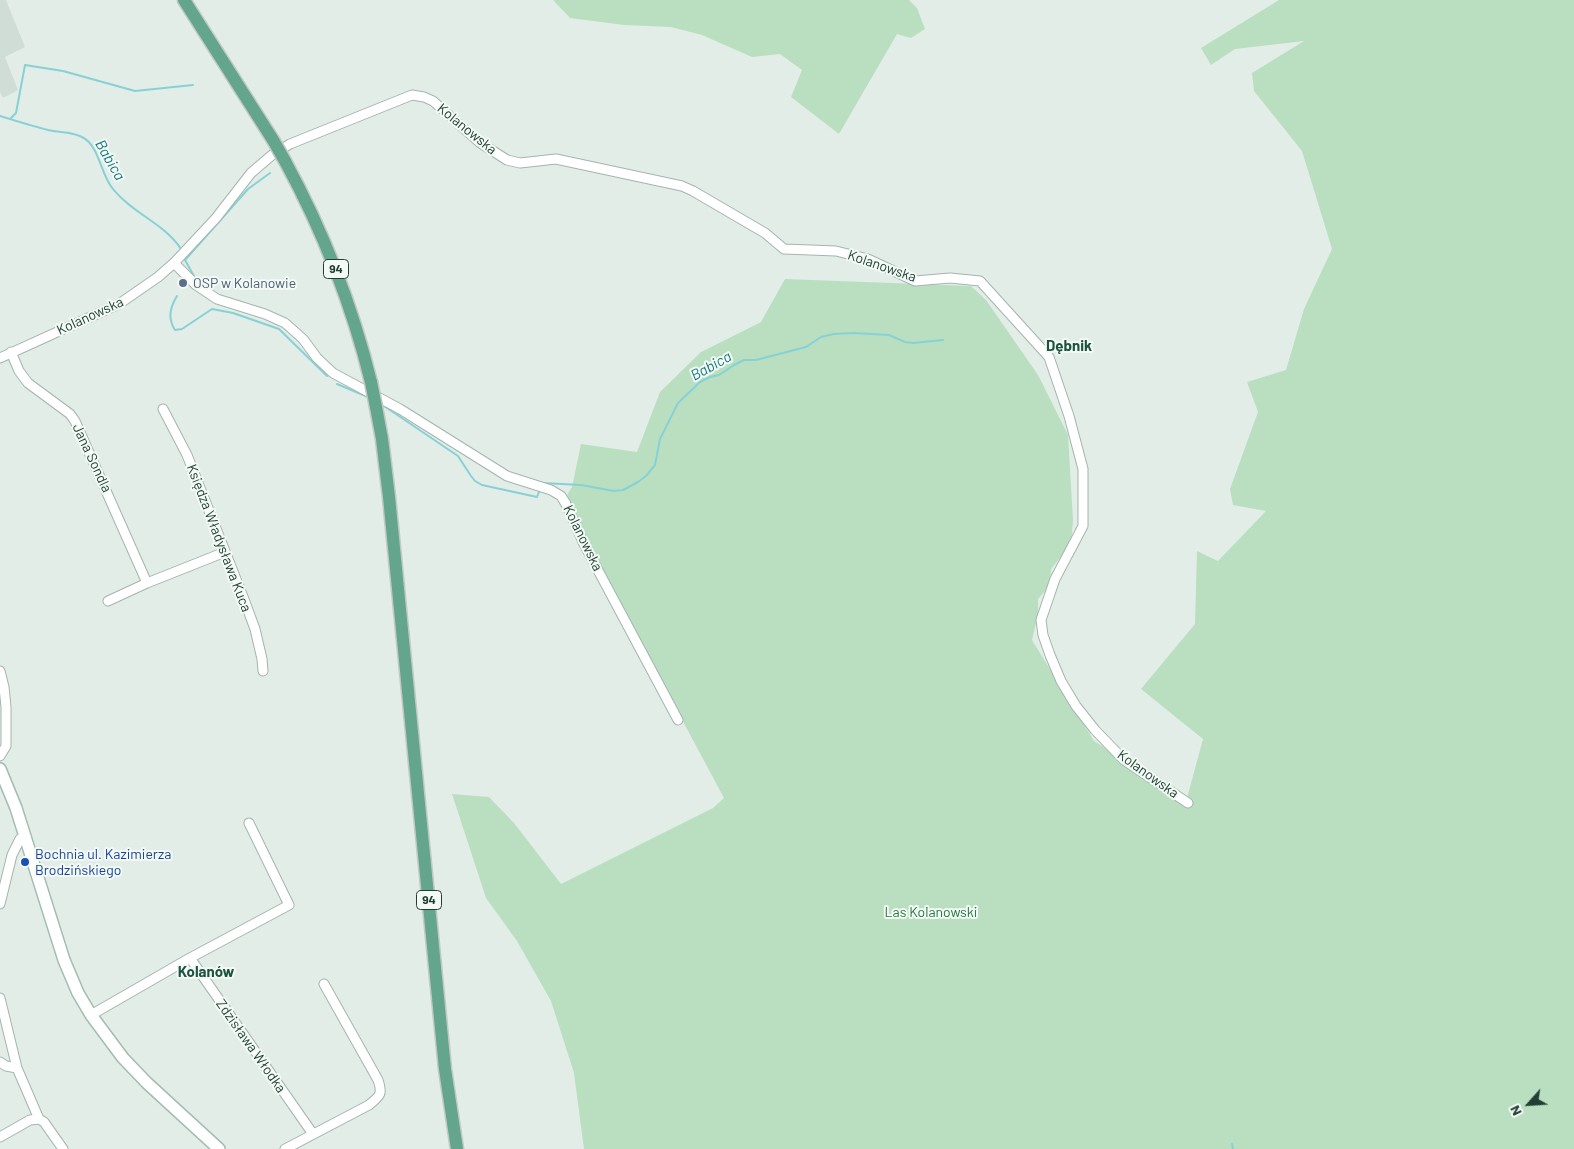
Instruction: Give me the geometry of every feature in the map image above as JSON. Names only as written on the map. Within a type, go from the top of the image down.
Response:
[{"type":"main road","name":"94","points":[[184,0],[273,140],[316,219],[363,349],[371,382],[389,498],[445,1069],[457,1149]]},
{"type":"main road","points":[[0,769],[13,799],[64,960],[78,993],[101,1031],[123,1058],[211,1147]]},
{"type":"street","name":"Kolanowska","points":[[0,358],[120,304],[158,277],[174,263],[216,218],[251,173],[272,155],[290,144],[412,95],[433,101],[479,142],[507,160],[520,163],[556,160],[682,186],[694,191],[765,233],[784,249],[836,251],[868,259],[916,281],[950,278],[980,281],[1049,357],[1069,416],[1083,469],[1082,526],[1055,579],[1041,620],[1043,635],[1050,655],[1061,681],[1076,706],[1095,730],[1124,760],[1188,803]]},
{"type":"street","name":"Kolanowska","points":[[174,263],[196,285],[217,299],[265,314],[285,323],[303,339],[317,358],[333,373],[400,410],[507,476],[551,490],[561,496],[584,544],[678,720]]},
{"type":"street","name":"Jana Sondla","points":[[11,352],[19,371],[28,383],[70,414],[75,421],[147,583]]},
{"type":"street","name":"Księdza Władysława Kuca","points":[[163,409],[187,455],[255,629],[263,671]]},
{"type":"street","points":[[108,601],[147,583],[225,552]]},
{"type":"street","points":[[0,671],[6,707],[6,746],[0,756]]},
{"type":"street","points":[[91,1015],[190,958],[289,905],[249,823]]},
{"type":"street","points":[[0,904],[12,855],[20,839],[26,837]]},
{"type":"street","name":"Zdzisława Włodka","points":[[190,958],[313,1134]]},
{"type":"street","points":[[285,1149],[369,1105],[379,1097],[381,1088],[378,1080],[324,984]]},
{"type":"street","points":[[0,998],[17,1068],[39,1118],[44,1122],[63,1149]]},
{"type":"street","points":[[0,1062],[6,1066],[17,1068]]},
{"type":"street","points":[[0,1138],[30,1120],[39,1118]]},
{"type":"shaded area","points":[[0,0],[6,0],[25,47],[5,57],[18,90],[3,98],[0,92]]},
{"type":"green space","points":[[553,0],[909,0],[917,8],[925,29],[911,38],[897,34],[839,134],[791,97],[802,70],[780,54],[752,57],[702,35],[671,27],[624,25],[570,18]]},
{"type":"green space","name":"Las Kolanowski","points":[[1279,0],[1574,0],[1574,1149],[584,1149],[574,1073],[551,1001],[517,941],[486,898],[452,794],[489,797],[514,823],[561,884],[713,808],[724,798],[577,524],[567,495],[572,487],[581,444],[637,452],[660,392],[701,352],[761,322],[785,279],[971,286],[986,300],[1038,375],[1068,435],[1073,520],[1071,544],[1051,569],[1050,585],[1038,599],[1038,614],[1032,640],[1094,741],[1187,798],[1203,739],[1141,689],[1195,624],[1197,551],[1218,561],[1266,511],[1233,505],[1230,489],[1258,412],[1247,382],[1286,370],[1304,309],[1332,249],[1302,151],[1254,91],[1252,73],[1304,41],[1235,49],[1211,65],[1201,48]]},
{"type":"waterway","points":[[10,119],[16,113],[25,65],[63,71],[135,91],[193,85]]},
{"type":"waterway","name":"Babica","points":[[0,116],[48,130],[74,134],[88,141],[93,147],[105,176],[113,189],[129,205],[166,232],[181,249]]},
{"type":"waterway","points":[[194,276],[185,260],[248,189],[270,173]]},
{"type":"waterway","name":"Babica","points":[[177,296],[170,313],[175,330],[182,329],[212,309],[233,313],[279,329],[327,376]]},
{"type":"waterway","name":"Babica","points":[[542,483],[581,485],[614,491],[623,490],[638,482],[655,465],[660,439],[678,403],[700,382],[719,375],[744,360],[756,360],[806,347],[821,337],[834,334],[889,335],[905,342],[913,343],[943,340]]},
{"type":"waterway","name":"Babica","points":[[337,384],[368,397]]},
{"type":"waterway","name":"Babica","points":[[381,404],[458,456],[475,481],[482,485],[537,497],[539,492]]},
{"type":"waterway","points":[[1232,1144],[1233,1149]]},
{"type":"place","name":"OSP w Kolanowie","points":[[183,283]]},
{"type":"place","name":"Bochnia ul. Kazimierza Brodzińskiego","points":[[25,862]]},
{"type":"district","name":"Dębnik","points":[[1069,346]]},
{"type":"district","name":"Kolanów","points":[[206,972]]}]
